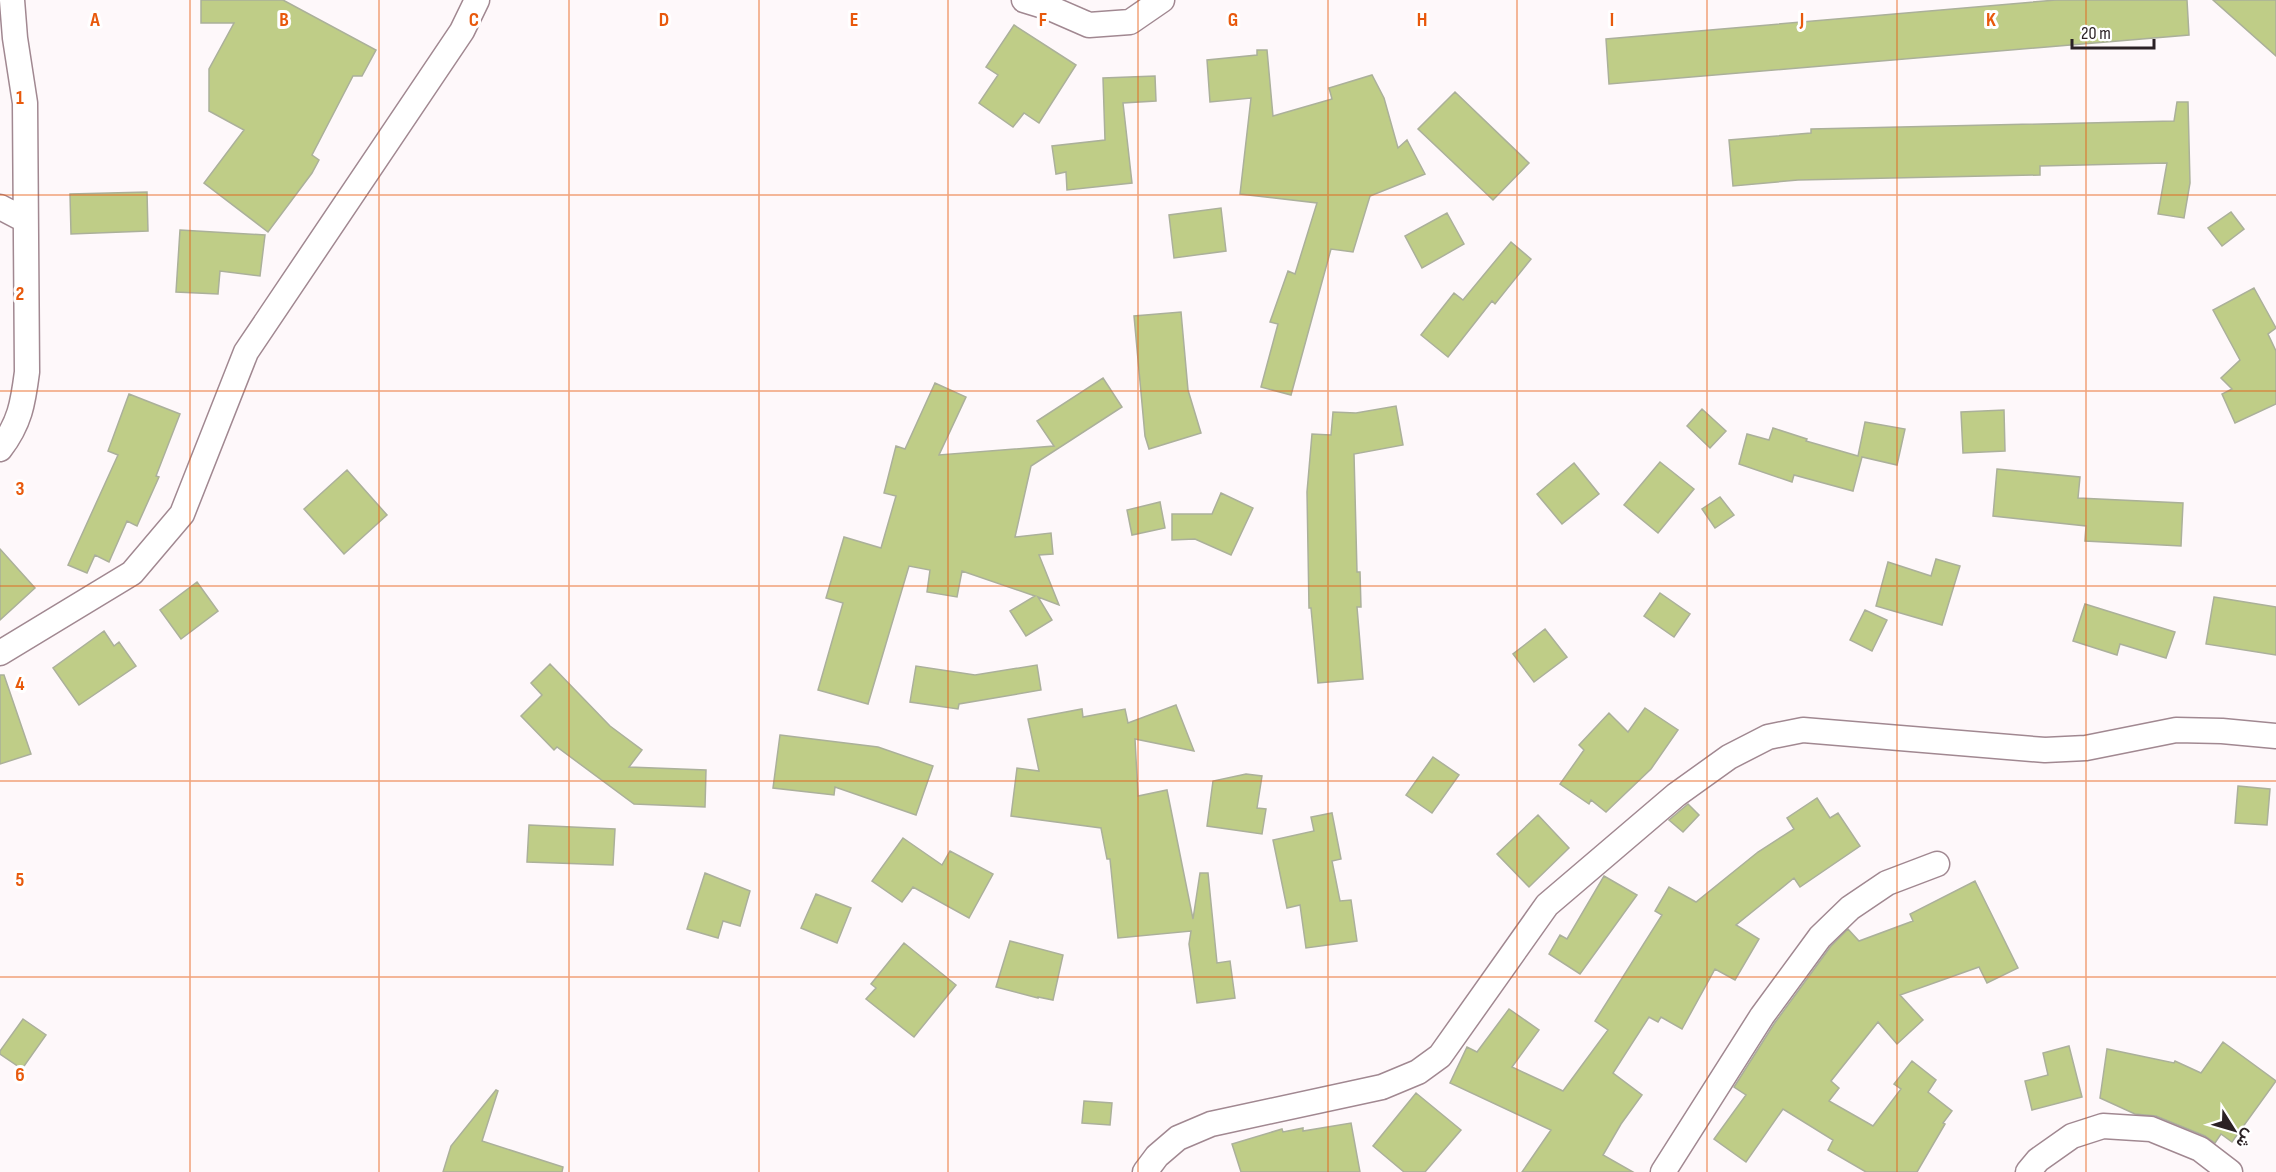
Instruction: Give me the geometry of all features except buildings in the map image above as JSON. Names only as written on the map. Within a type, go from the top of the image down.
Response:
[{"type":"street","points":[[4,437],[22,408],[27,372],[25,103],[12,0]]},
{"type":"street","points":[[0,653],[132,573],[182,514],[246,352],[462,32],[477,0]]},
{"type":"street","points":[[1024,0],[1050,8],[1089,25],[1130,22],[1162,0]]},
{"type":"street","points":[[0,207],[25,220]]},
{"type":"street","points":[[1145,1172],[1157,1156],[1178,1138],[1211,1124],[1382,1087],[1418,1072],[1440,1056],[1547,905],[1676,795],[1729,757],[1768,737],[1803,730],[2045,750],[2086,748],[2176,730],[2222,730],[2276,736]]},
{"type":"street","points":[[1663,1172],[1762,1016],[1820,937],[1850,908],[1887,883],[1937,864]]},
{"type":"street","points":[[2028,1172],[2038,1160],[2072,1136],[2103,1126],[2151,1129],[2200,1149],[2230,1172]]}]
